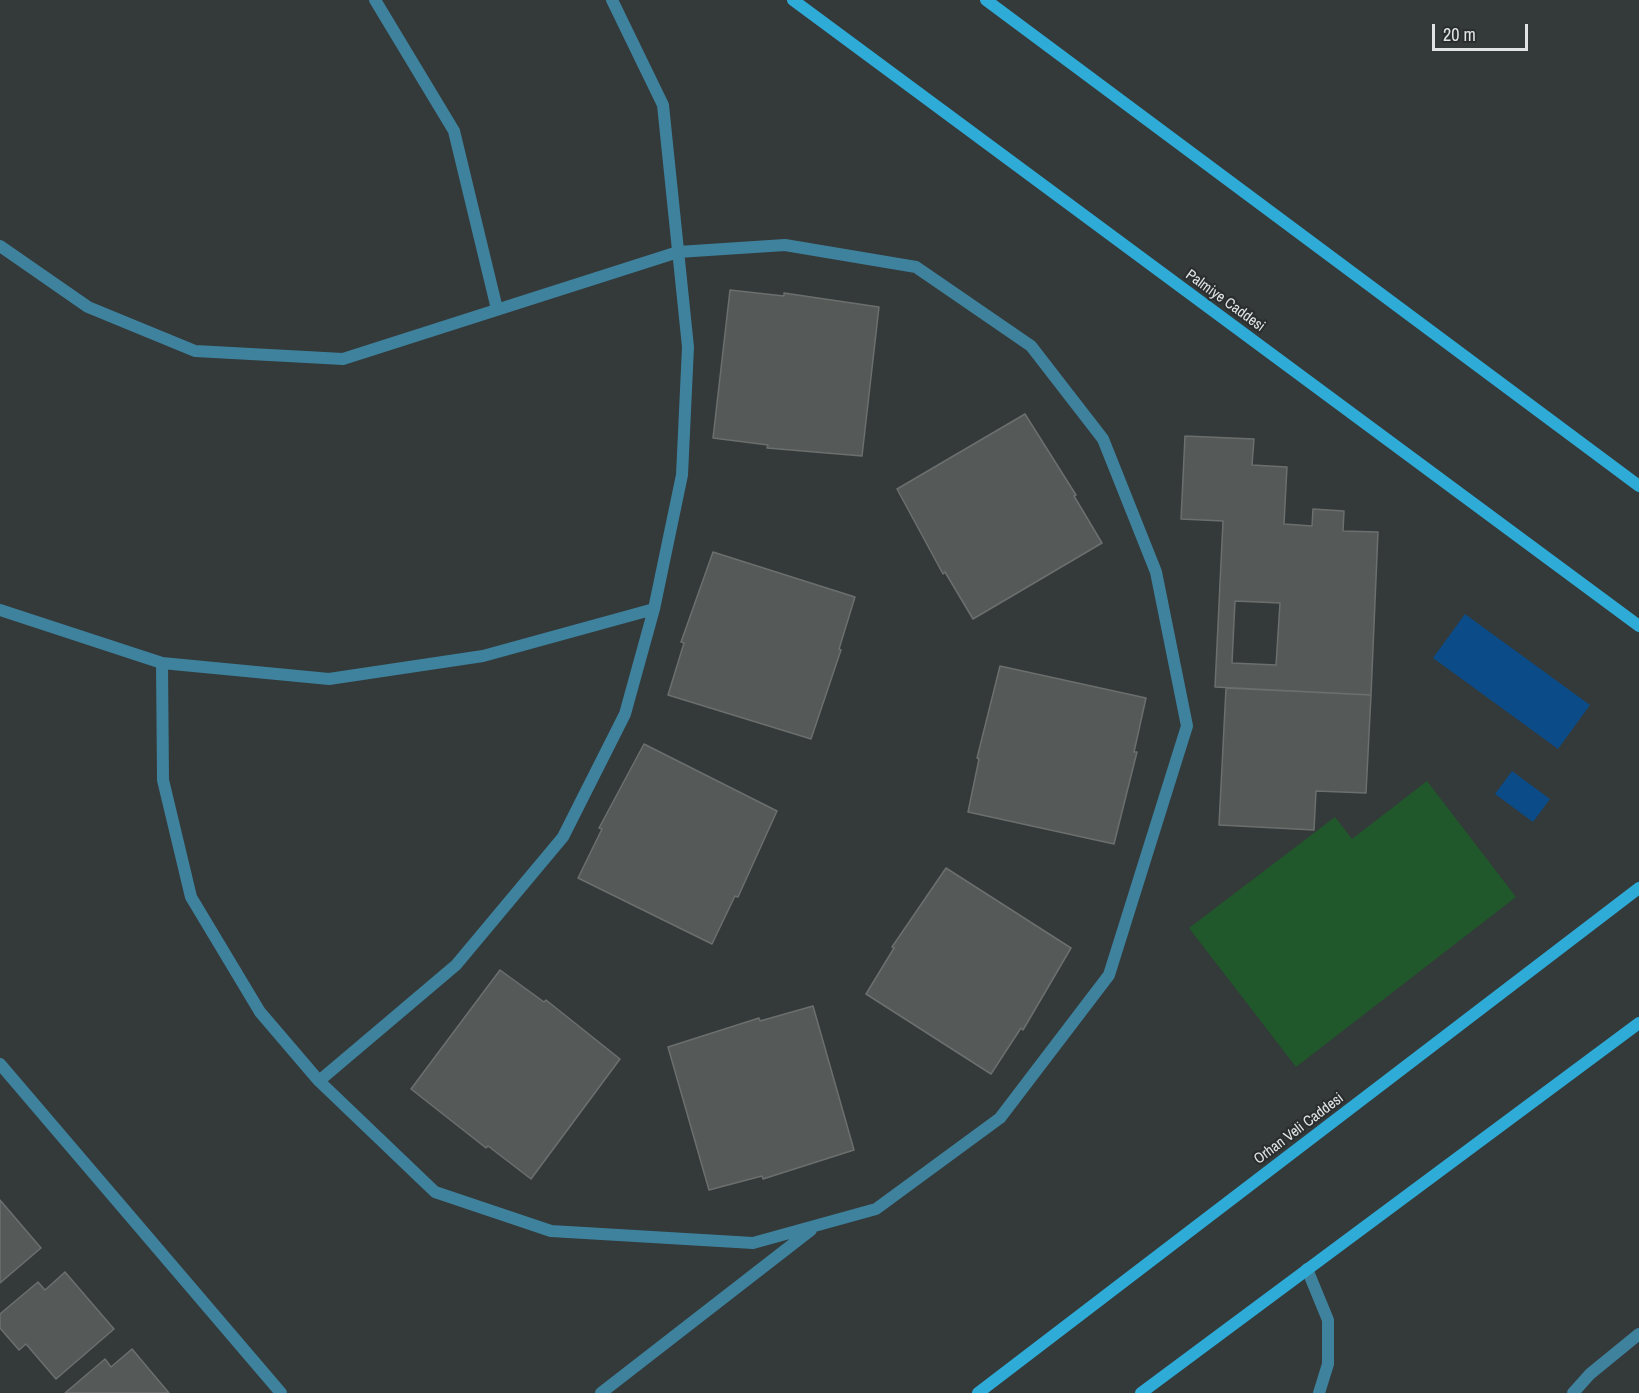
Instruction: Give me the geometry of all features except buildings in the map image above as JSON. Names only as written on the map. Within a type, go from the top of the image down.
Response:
[{"type":"street","points":[[375,0],[454,131],[497,309]]},
{"type":"street","points":[[319,1081],[456,965],[563,837],[625,714],[654,609],[682,475],[688,347],[663,105],[612,0]]},
{"type":"street","name":"Palmiye Caddesi","points":[[793,0],[1639,626]]},
{"type":"street","points":[[986,0],[1639,486]]},
{"type":"street","points":[[0,246],[88,307],[195,351],[343,359],[678,252],[785,245],[916,267],[1031,346],[1103,439],[1156,572],[1187,726],[1109,975],[1000,1118],[876,1209],[753,1243],[551,1231],[435,1192],[319,1081],[260,1012],[191,897],[164,780],[162,663]]},
{"type":"street","points":[[0,610],[162,663],[329,679],[483,656],[654,609]]},
{"type":"street","name":"Orhan Veli Caddesi","points":[[978,1393],[1639,888]]},
{"type":"street","points":[[1141,1393],[1639,1023]]},
{"type":"street","points":[[0,1064],[281,1393]]},
{"type":"street","points":[[601,1393],[817,1225]]},
{"type":"street","points":[[1307,1269],[1328,1320],[1328,1364],[1319,1393]]},
{"type":"street","points":[[1573,1393],[1590,1374],[1639,1334]]},
{"type":"green space","points":[[1427,781],[1516,897],[1296,1067],[1189,928],[1335,817],[1352,839]]},
{"type":"water","points":[[1465,614],[1590,705],[1558,749],[1433,658]]},
{"type":"water","points":[[1512,771],[1550,799],[1533,822],[1495,794]]}]
